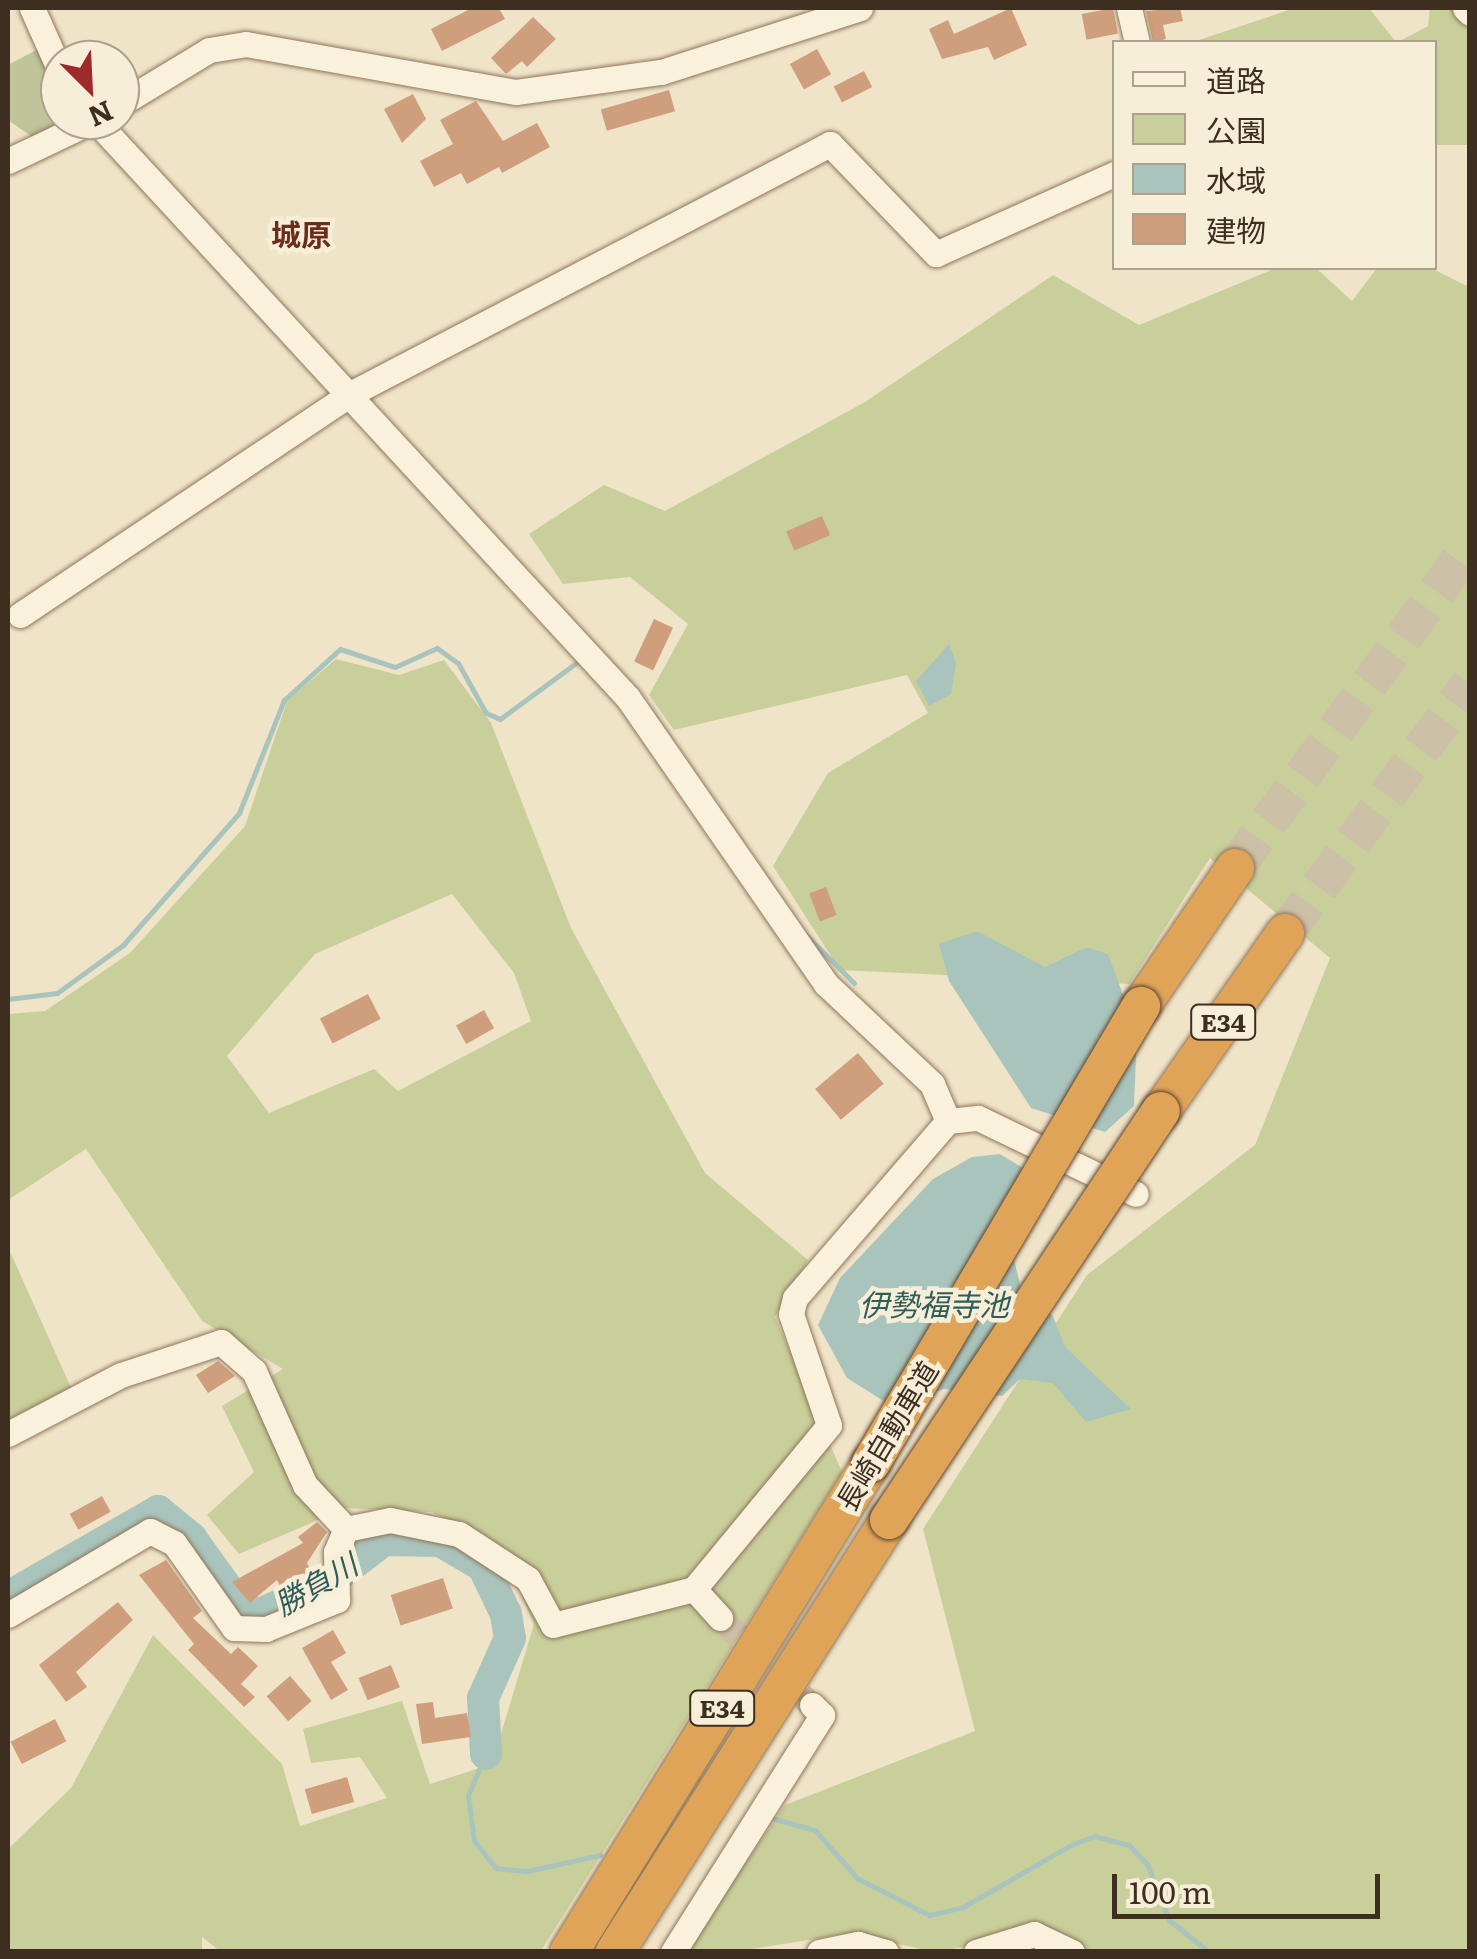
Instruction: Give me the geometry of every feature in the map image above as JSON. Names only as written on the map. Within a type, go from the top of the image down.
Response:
[{"type":"highway","name":"長崎自動車道","points":[[569,1952],[870,1463],[1140,1006],[1234,868]]},
{"type":"highway","name":"長崎自動車道","points":[[615,1952],[889,1520],[1285,933]]},
{"type":"street","points":[[32,8],[46,40]]},
{"type":"street","points":[[140,92],[209,50],[246,44],[516,92],[661,72],[860,8]]},
{"type":"street","points":[[1129,8],[1137,40]]},
{"type":"street","points":[[8,161],[50,140]]},
{"type":"street","points":[[106,140],[352,393],[628,698],[826,984],[932,1084],[948,1121]]},
{"type":"street","points":[[20,615],[352,393],[830,144],[936,254],[1112,175]]},
{"type":"street","points":[[346,1529],[390,1520],[459,1534],[528,1579],[553,1625],[694,1589],[829,1425],[791,1314],[794,1298],[948,1121],[978,1118],[1136,1194]]},
{"type":"street","points":[[8,1434],[120,1375],[221,1342],[254,1372],[305,1485],[346,1529]]},
{"type":"street","points":[[8,1615],[150,1530],[174,1542],[219,1612],[248,1633],[337,1600],[336,1578],[346,1529]]},
{"type":"street","points":[[694,1589],[720,1618]]},
{"type":"street","points":[[673,1952],[822,1715],[812,1705]]},
{"type":"street","points":[[976,1952],[1034,1934],[1072,1952]]},
{"type":"street","points":[[818,1952],[858,1944],[886,1952]]},
{"type":"green space","points":[[1295,8],[1369,8],[1394,40],[1199,40]]},
{"type":"green space","points":[[1430,8],[1469,8],[1469,145],[1437,145],[1437,40],[1402,40],[1428,26]]},
{"type":"green space","points":[[40,48],[40,135],[34,138],[8,120],[8,65]]},
{"type":"green space","points":[[1271,270],[1318,270],[1352,301],[1375,270],[1435,270],[1469,287],[1469,1951],[1051,1952],[1040,1934],[934,1952],[851,1933],[740,1951],[685,1951],[785,1805],[975,1731],[923,1529],[1087,1275],[1255,1145],[1330,958],[1210,858],[1129,984],[840,970],[773,866],[828,773],[928,713],[907,675],[674,730],[649,695],[688,624],[630,577],[563,584],[529,534],[604,485],[665,511],[865,402],[1053,275],[1139,325]]},
{"type":"green space","points":[[336,659],[399,675],[444,660],[491,723],[571,928],[705,1173],[808,1260],[775,1317],[842,1472],[542,1949],[221,1952],[202,1937],[202,1951],[8,1951],[8,1849],[71,1788],[153,1635],[282,1764],[300,1826],[387,1798],[360,1757],[311,1763],[303,1729],[402,1701],[430,1784],[492,1764],[534,1624],[501,1548],[431,1512],[346,1508],[239,1554],[207,1515],[254,1472],[222,1406],[283,1369],[202,1321],[86,1149],[8,1200],[8,1014],[45,1011],[130,953],[245,826],[287,701]],"holes":[[[452,894],[514,973],[531,1021],[398,1091],[374,1069],[269,1113],[227,1056],[315,954]]]},
{"type":"green space","points":[[8,1247],[73,1392],[8,1429]]},
{"type":"water","points":[[949,644],[956,663],[951,694],[929,706],[916,681]]},
{"type":"water","points":[[977,931],[1045,967],[1087,947],[1108,954],[1137,1033],[1134,1106],[1105,1132],[1031,1108],[949,981],[939,944]]},
{"type":"water","name":"伊勢福寺池","points":[[1000,1154],[1028,1171],[1011,1247],[1021,1288],[1053,1316],[1065,1347],[1131,1409],[1086,1422],[1053,1383],[1020,1379],[1002,1396],[944,1389],[890,1405],[847,1378],[818,1325],[840,1278],[933,1179],[972,1157]]},
{"type":"building","points":[[472,8],[499,8],[505,19],[442,51],[431,29]]},
{"type":"building","points":[[1011,8],[1027,45],[994,60],[988,47],[942,59],[929,29],[948,20],[954,34]]},
{"type":"building","points":[[1113,8],[1118,34],[1087,40],[1082,14]]},
{"type":"building","points":[[1180,8],[1183,21],[1163,25],[1166,39],[1153,40],[1146,11]]},
{"type":"building","points":[[533,17],[556,39],[527,67],[522,61],[506,74],[491,58]]},
{"type":"building","points":[[817,49],[831,74],[804,89],[790,64]]},
{"type":"building","points":[[864,71],[872,87],[842,102],[834,86]]},
{"type":"building","points":[[669,90],[675,111],[607,131],[601,110]]},
{"type":"building","points":[[413,94],[426,119],[402,143],[384,109]]},
{"type":"building","points":[[476,101],[503,141],[537,123],[550,147],[502,173],[499,167],[467,184],[461,173],[434,187],[420,161],[453,144],[440,120]]},
{"type":"building","points":[[822,516],[830,535],[794,551],[786,531]]},
{"type":"building","points":[[654,619],[673,628],[653,670],[634,662]]},
{"type":"building","points":[[826,887],[837,915],[820,921],[809,893]]},
{"type":"building","points":[[368,994],[381,1019],[333,1043],[320,1019]]},
{"type":"building","points":[[484,1010],[494,1028],[466,1044],[456,1026]]},
{"type":"building","points":[[858,1053],[884,1084],[841,1120],[815,1089]]},
{"type":"building","points":[[218,1361],[235,1376],[208,1393],[196,1375]]},
{"type":"building","points":[[102,1496],[111,1512],[78,1530],[70,1514]]},
{"type":"building","points":[[317,1522],[327,1532],[307,1563],[311,1571],[281,1588],[277,1580],[250,1603],[232,1582],[303,1543],[298,1537]]},
{"type":"building","points":[[166,1560],[202,1611],[193,1618],[231,1654],[238,1647],[258,1666],[241,1684],[255,1697],[244,1707],[188,1650],[194,1644],[139,1575]]},
{"type":"building","points":[[443,1578],[453,1608],[401,1625],[391,1595]]},
{"type":"building","points":[[118,1602],[133,1620],[76,1672],[87,1687],[66,1702],[39,1665]]},
{"type":"building","points":[[333,1630],[346,1653],[331,1662],[348,1690],[331,1700],[302,1648]]},
{"type":"building","points":[[391,1665],[400,1687],[368,1700],[359,1678]]},
{"type":"building","points":[[290,1676],[312,1701],[288,1721],[267,1696]]},
{"type":"building","points":[[433,1702],[435,1718],[467,1713],[471,1737],[422,1744],[416,1704]]},
{"type":"building","points":[[55,1719],[66,1741],[22,1764],[10,1742]]},
{"type":"building","points":[[347,1777],[354,1802],[312,1814],[305,1789]]},
{"type":"waterway","points":[[8,999],[57,993],[123,945],[239,813],[284,700],[340,649],[395,667],[437,648],[458,663],[486,713],[500,719],[580,660]]},
{"type":"waterway","points":[[806,935],[854,983]]},
{"type":"waterway","name":"勝負川","points":[[8,1597],[158,1511],[191,1538],[244,1612],[260,1614],[328,1583],[384,1540],[440,1541],[483,1566],[506,1614],[510,1638],[483,1698],[486,1754]]},
{"type":"waterway","points":[[486,1754],[468,1795],[474,1841],[496,1868],[527,1871],[600,1855]]},
{"type":"waterway","points":[[775,1819],[815,1830],[857,1878],[929,1915],[963,1907],[1071,1845],[1095,1836],[1129,1845],[1147,1864],[1169,1920],[1209,1952]]},
{"type":"tunnel","points":[[1235,868],[1470,546]]},
{"type":"tunnel","points":[[1285,933],[1470,684]]},
{"type":"tunnel","points":[[720,1618],[812,1705]]},
{"type":"district","name":"城原","points":[[301,233]]}]
